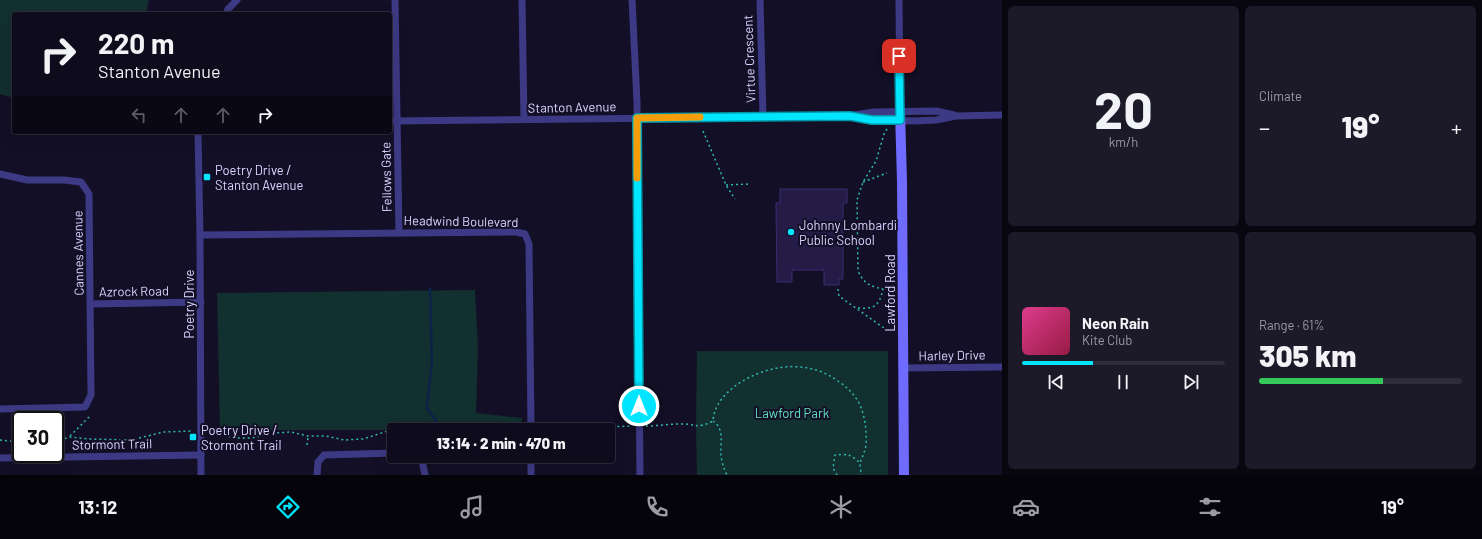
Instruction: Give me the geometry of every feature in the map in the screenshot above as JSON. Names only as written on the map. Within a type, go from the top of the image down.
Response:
[{"type":"street","points":[[227,12],[237,0]]},
{"type":"street","name":"Fellows Gate","points":[[395,0],[399,233]]},
{"type":"street","points":[[522,0],[524,119]]},
{"type":"street","points":[[632,0],[637,118],[640,475]]},
{"type":"street","name":"Virtue Crescent","points":[[760,0],[763,117]]},
{"type":"street","points":[[899,0],[900,116]]},
{"type":"street","name":"Stanton Avenue","points":[[392,121],[850,116],[872,120],[900,116],[936,120],[956,116],[1002,115]]},
{"type":"street","name":"Lawford Road","points":[[900,116],[904,475]]},
{"type":"street","name":"Poetry Drive","points":[[198,134],[201,302],[201,475]]},
{"type":"street","name":"Cannes Avenue","points":[[0,174],[28,180],[64,180],[81,182],[90,194],[91,304],[91,395],[85,407],[0,409]]},
{"type":"street","name":"Headwind Boulevard","points":[[200,235],[516,232],[525,234],[529,244],[531,423]]},
{"type":"street","name":"Azrock Road","points":[[91,304],[201,302]]},
{"type":"street","name":"Harley Drive","points":[[903,368],[1002,367]]},
{"type":"street","points":[[317,475],[318,462],[324,455],[387,453]]},
{"type":"street","name":"Stormont Trail","points":[[0,458],[201,455]]},
{"type":"street","points":[[422,463],[424,475]]},
{"type":"street","points":[[531,463],[531,475]]},
{"type":"path","points":[[887,129],[884,134],[876,161],[863,182],[857,200],[858,271],[862,279],[868,285],[888,290]]},
{"type":"path","points":[[703,131],[726,185],[735,199]]},
{"type":"path","points":[[863,182],[887,173]]},
{"type":"path","points":[[726,185],[750,184]]},
{"type":"path","points":[[838,289],[839,296],[858,308],[888,331]]},
{"type":"path","points":[[858,308],[872,308],[876,305],[880,300],[883,289]]},
{"type":"path","points":[[713,421],[713,414],[718,404],[731,389],[747,378],[769,369],[780,367],[806,368],[820,371],[846,387],[859,404],[863,414],[866,433],[864,456],[860,463],[861,475]]},
{"type":"path","points":[[70,437],[90,416]]},
{"type":"path","points":[[650,426],[666,426],[680,423],[703,426],[713,421]]},
{"type":"path","points":[[713,421],[720,428],[721,455],[726,475]]},
{"type":"path","points":[[615,427],[631,426]]},
{"type":"path","points":[[64,439],[70,437],[131,440],[164,432],[195,431]]},
{"type":"path","points":[[207,431],[214,431],[234,438],[252,438],[273,433],[292,432],[308,436],[326,436],[344,440],[363,439],[387,431]]},
{"type":"path","points":[[307,445],[308,436]]},
{"type":"path","points":[[0,440],[12,441]]},
{"type":"path","points":[[837,475],[834,468],[835,455],[846,454],[852,456],[860,463]]},
{"type":"green space","points":[[0,0],[149,0],[146,12],[12,12],[12,97],[0,94]]},
{"type":"green space","points":[[475,290],[478,347],[476,413],[522,418],[521,423],[387,423],[387,430],[220,430],[217,293]]},
{"type":"green space","name":"Lawford Park","points":[[697,351],[888,351],[888,475],[697,475]]},
{"type":"building","points":[[780,189],[847,189],[847,203],[843,203],[843,279],[839,279],[839,285],[824,285],[824,270],[792,270],[792,282],[777,282],[776,203],[780,203]]},
{"type":"waterway","points":[[430,288],[432,363],[427,408],[438,423]]},
{"type":"slow traffic","points":[[637,178],[637,118],[700,117]]},
{"type":"place","name":"Poetry Drive / Stanton Avenue","points":[[207,177]]},
{"type":"place","name":"Johnny Lombardi Public School","points":[[791,232]]},
{"type":"place","name":"Poetry Drive / Stormont Trail","points":[[193,437]]},
{"type":"route","points":[[639,406],[637,118],[850,116],[872,120],[900,120],[899,56]]}]
